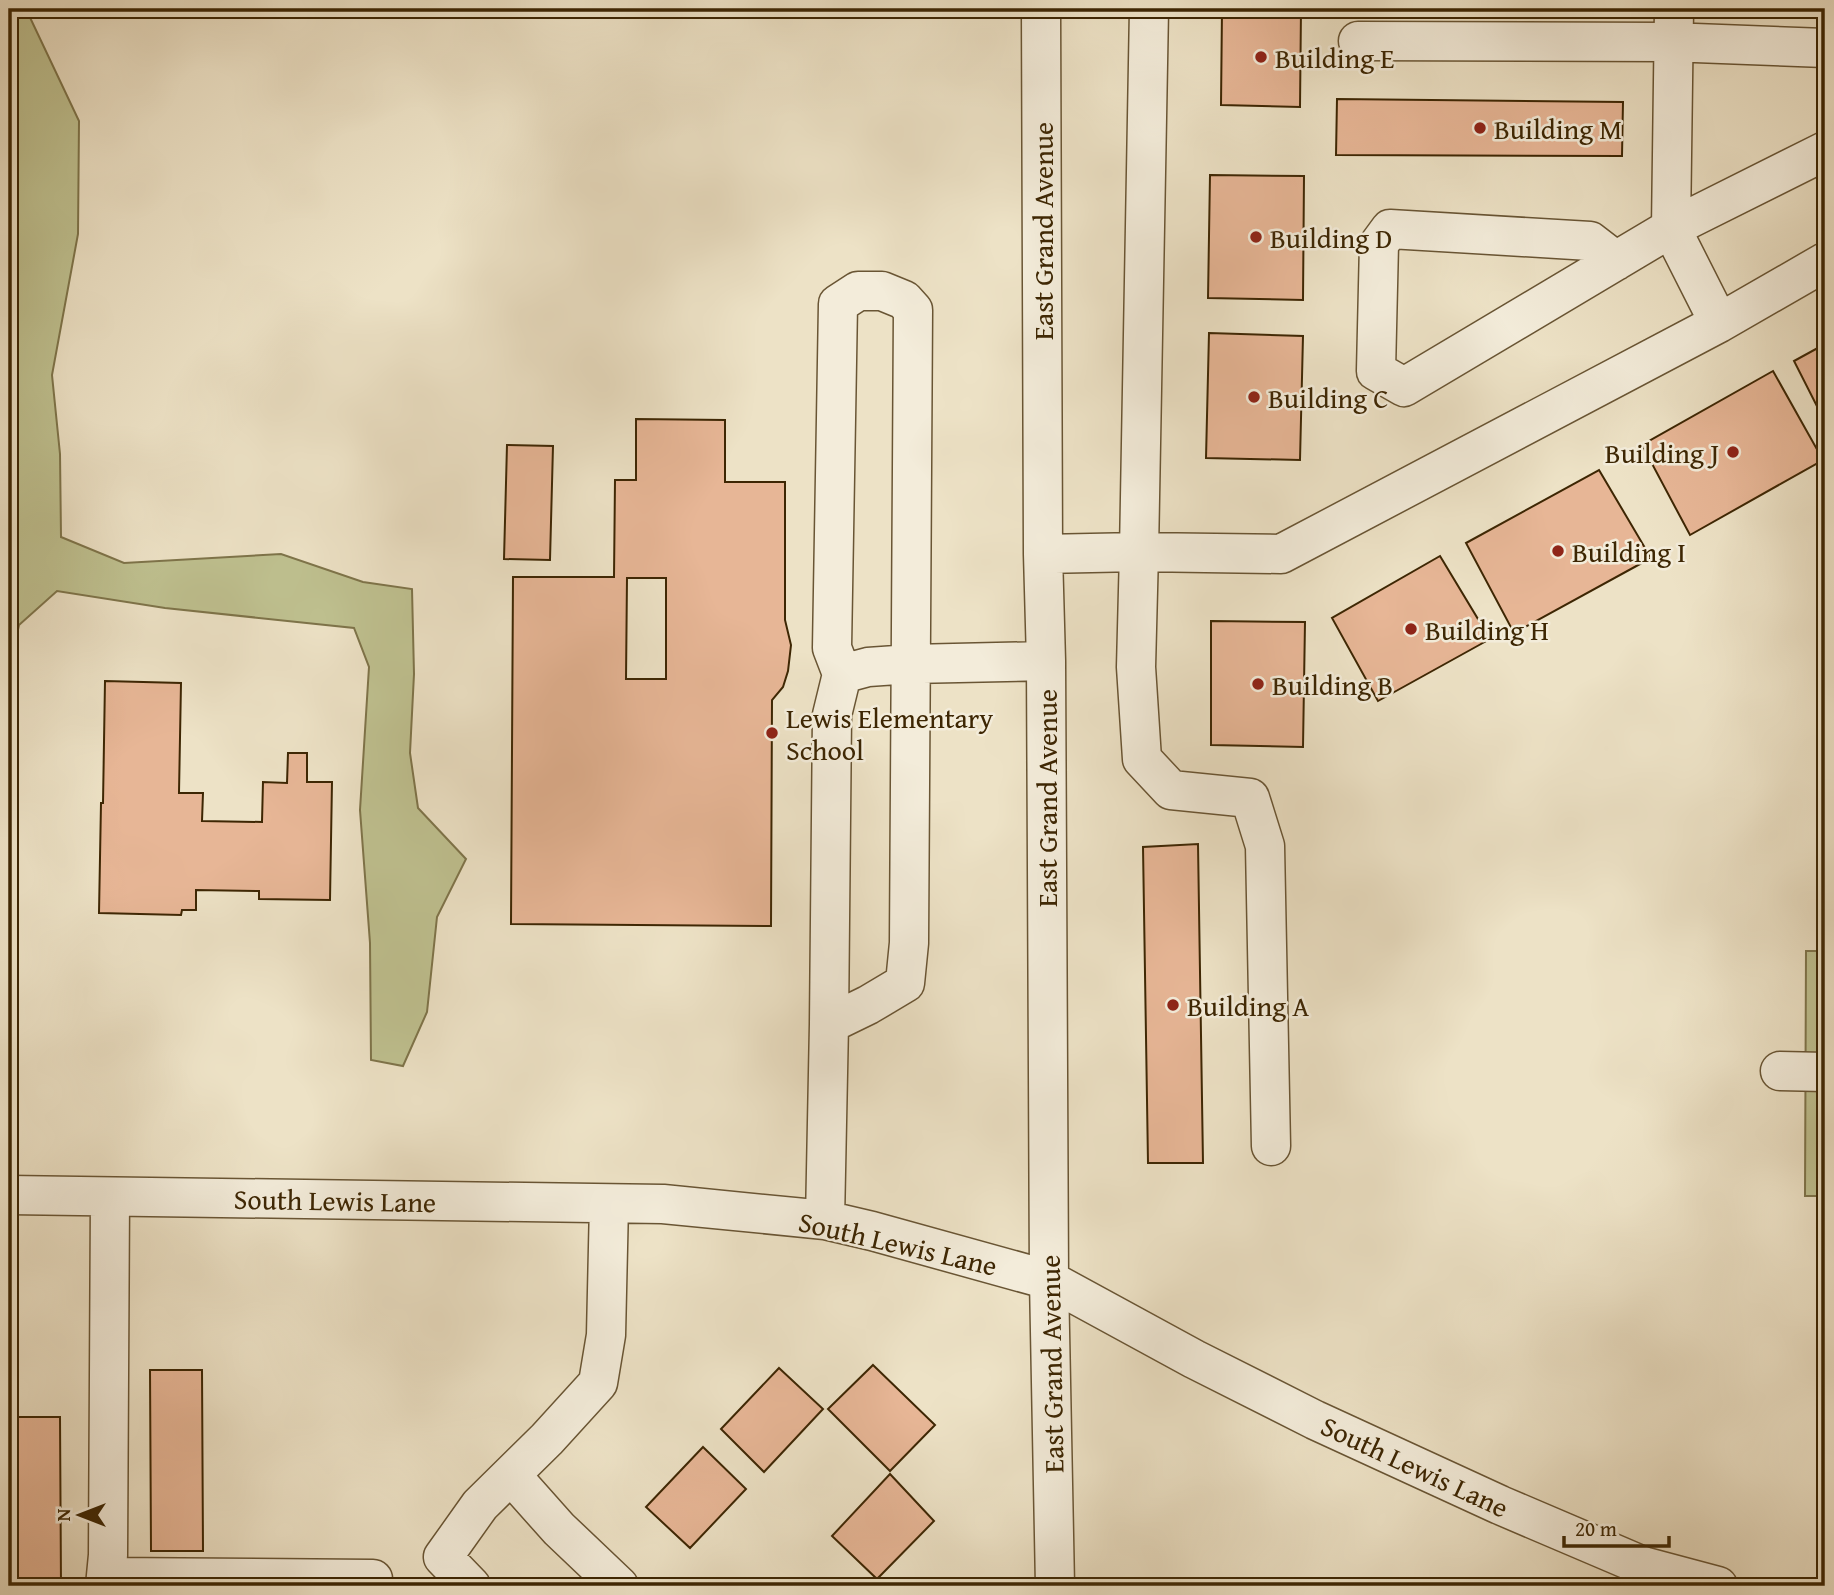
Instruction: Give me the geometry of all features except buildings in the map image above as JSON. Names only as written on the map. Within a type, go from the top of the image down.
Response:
[{"type":"street","name":"East Grand Avenue","points":[[1041,9],[1049,1280],[1055,1586]]},
{"type":"street","points":[[1149,9],[1136,667],[1142,759],[1171,790],[1250,798],[1265,846],[1270,1146]]},
{"type":"street","points":[[1674,26],[1671,228],[1719,323]]},
{"type":"street","points":[[1358,41],[1674,26],[1825,48]]},
{"type":"street","points":[[1616,261],[1590,240],[1390,229],[1379,244],[1376,371],[1404,387],[1616,261],[1671,228],[1825,151]]},
{"type":"street","points":[[1043,554],[1281,554],[1719,323],[1825,262]]},
{"type":"street","points":[[825,1220],[830,1024],[832,715],[842,674],[832,648],[838,304],[859,291],[882,291],[904,300],[913,310],[909,943],[905,983],[830,1024]]},
{"type":"street","points":[[842,674],[868,667],[911,664],[1046,661]]},
{"type":"street","points":[[1780,1071],[1825,1072]]},
{"type":"street","name":"South Lewis Lane","points":[[9,1195],[663,1204],[825,1220],[1049,1280],[1194,1359],[1303,1414],[1500,1505],[1643,1566],[1718,1586]]},
{"type":"street","points":[[110,1197],[108,1555],[105,1582],[373,1579]]},
{"type":"street","points":[[471,1586],[443,1557],[480,1505],[512,1475],[598,1383],[606,1335],[609,1204]]},
{"type":"street","points":[[512,1475],[559,1529],[619,1586]]},
{"type":"green space","points":[[9,9],[26,9],[79,121],[78,234],[52,375],[60,454],[61,537],[124,563],[281,554],[363,582],[412,589],[414,674],[410,753],[418,808],[466,859],[437,917],[427,1012],[403,1066],[371,1060],[370,943],[360,810],[369,667],[354,628],[165,608],[57,591],[19,625],[9,670]]},
{"type":"green space","points":[[1806,951],[1825,951],[1825,1196],[1805,1196]]},
{"type":"place","name":"Building E","points":[[1261,57]]},
{"type":"place","name":"Building M","points":[[1480,128]]},
{"type":"place","name":"Building D","points":[[1256,237]]},
{"type":"place","name":"Building C","points":[[1254,397]]},
{"type":"place","name":"Building J","points":[[1733,452]]},
{"type":"place","name":"Building I","points":[[1558,551]]},
{"type":"place","name":"Building H","points":[[1411,629]]},
{"type":"place","name":"Building B","points":[[1258,684]]},
{"type":"place","name":"Lewis Elementary School","points":[[772,733]]},
{"type":"place","name":"Building A","points":[[1173,1005]]}]
